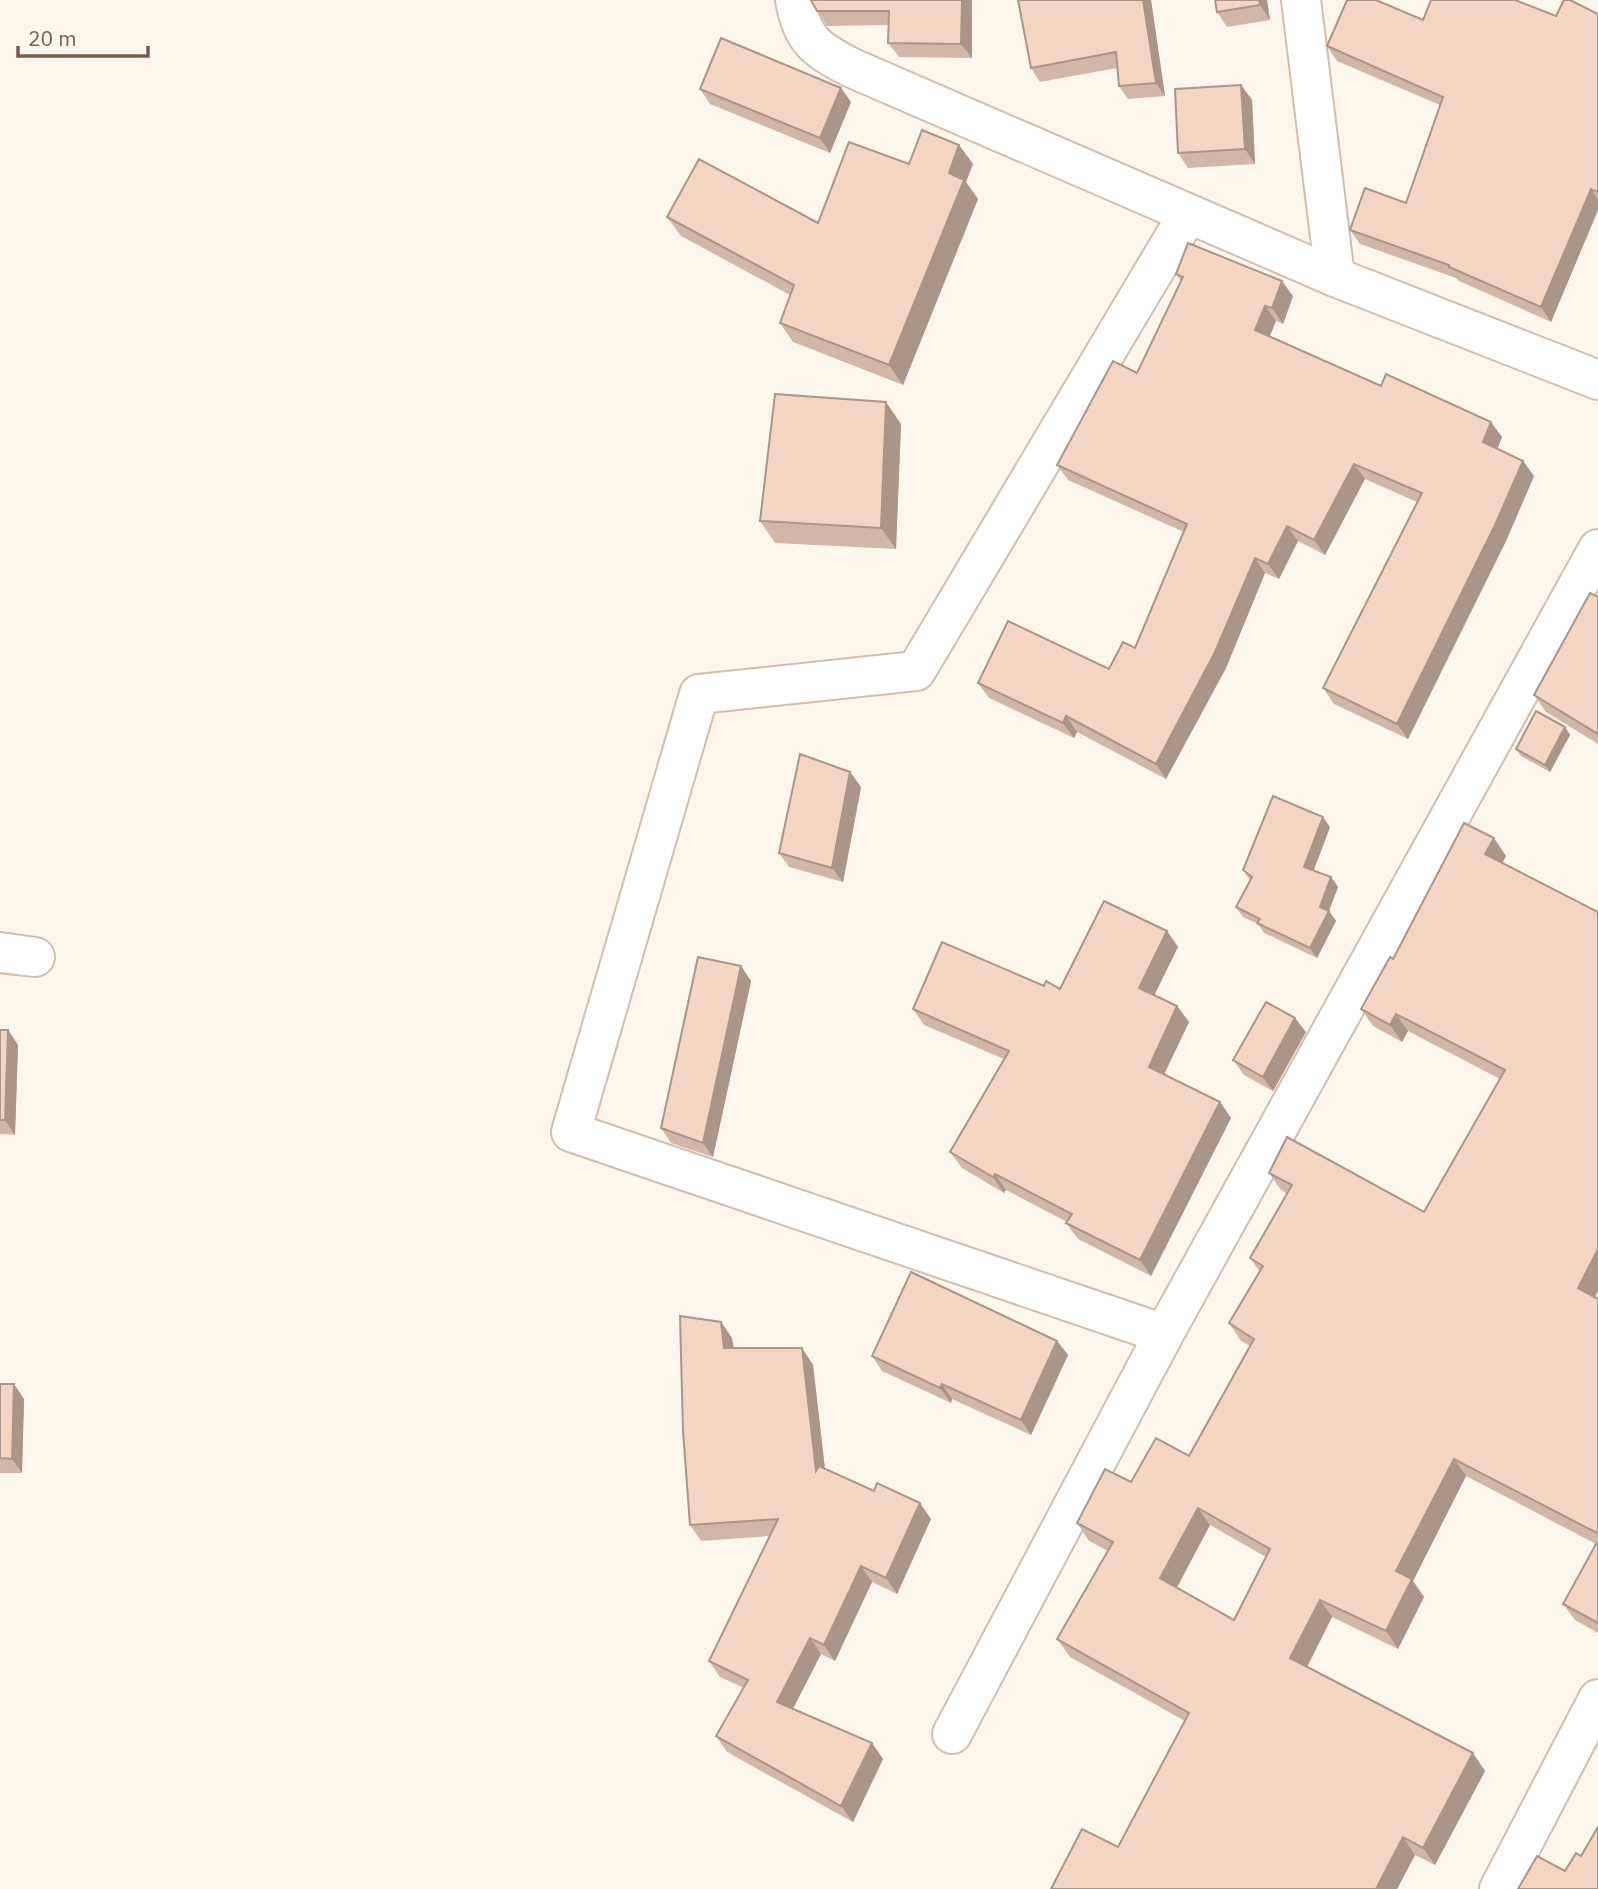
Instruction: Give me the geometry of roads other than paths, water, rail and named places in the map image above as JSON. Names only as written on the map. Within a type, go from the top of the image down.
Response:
[{"type":"street","points":[[795,0],[799,24],[821,52],[852,68],[1335,277],[1598,380]]},
{"type":"street","points":[[1301,0],[1335,277]]},
{"type":"street","points":[[1164,1334],[571,1132],[699,694],[916,671],[1188,214]]},
{"type":"street","points":[[952,1734],[1164,1334],[1598,549]]},
{"type":"street","points":[[1499,1889],[1598,1699]]}]
